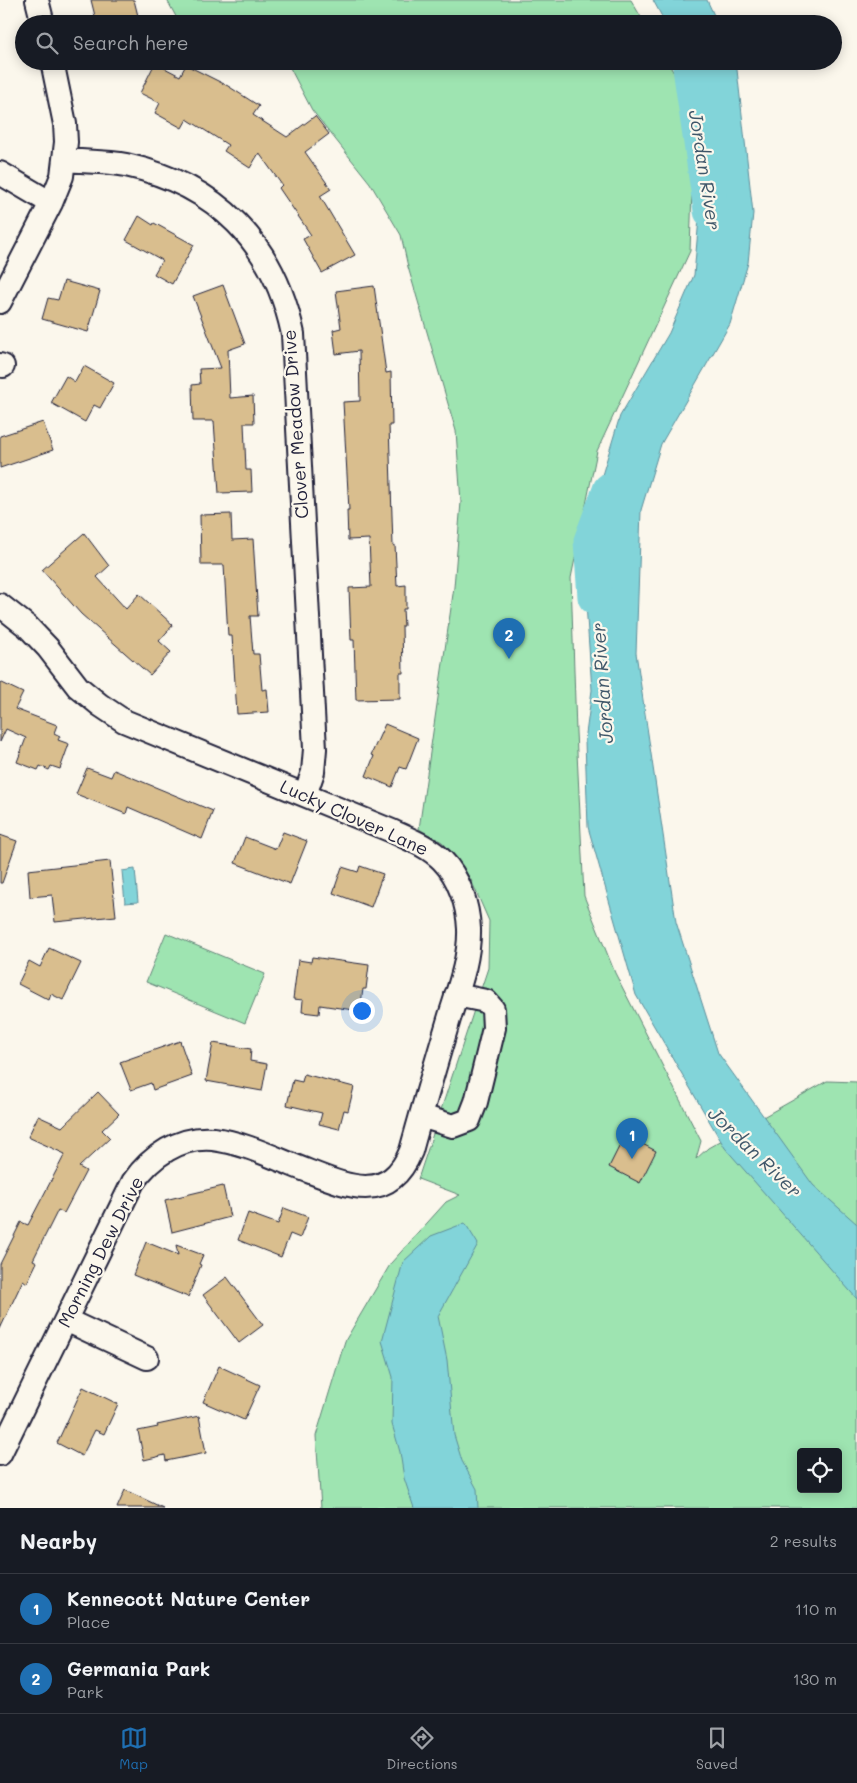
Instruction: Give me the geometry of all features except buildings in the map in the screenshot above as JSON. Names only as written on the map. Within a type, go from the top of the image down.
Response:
[{"type":"street","points":[[37,0],[41,15]]},
{"type":"street","points":[[0,302],[62,176],[65,160],[66,124],[54,70]]},
{"type":"street","name":"Clover Meadow Drive","points":[[65,160],[139,168],[172,179],[201,194],[226,213],[249,236],[267,262],[283,296],[293,334],[315,749],[313,772],[305,796]]},
{"type":"street","points":[[0,173],[50,203]]},
{"type":"street","name":"Lucky Clover Lane","points":[[0,605],[28,627],[48,648],[78,687],[111,713],[156,734],[407,838],[432,851],[443,860],[459,886],[464,900],[469,929],[466,959],[411,1151],[403,1167]]},
{"type":"street","points":[[420,1116],[453,1126],[469,1120],[476,1102],[494,1028],[493,1009],[486,1001],[456,995]]},
{"type":"street","name":"Morning Dew Drive","points":[[0,1454],[133,1182],[147,1165],[166,1150],[176,1145],[200,1140],[224,1141],[248,1148],[335,1182],[357,1188],[379,1185],[389,1180],[403,1167]]},
{"type":"street","points":[[66,1320],[147,1358]]},
{"type":"green space","points":[[167,0],[631,0],[640,15],[175,15]]},
{"type":"green space","points":[[291,70],[672,70],[675,75],[692,188],[690,251],[597,451],[571,578],[584,896],[615,973],[701,1141],[696,1159],[708,1148],[827,1081],[857,1082],[857,1508],[321,1508],[316,1436],[345,1341],[391,1263],[446,1202],[460,1195],[418,1179],[488,968],[489,921],[471,880],[455,856],[442,842],[419,829],[454,587],[461,502],[456,431],[408,267],[401,235],[370,183],[312,110]]},
{"type":"green space","points":[[166,933],[265,974],[245,1023],[146,982]]},
{"type":"water","points":[[653,0],[707,0],[714,15],[661,15]]},
{"type":"water","points":[[683,70],[737,70],[753,213],[748,263],[730,324],[661,444],[641,510],[636,653],[676,922],[718,1053],[813,1185],[857,1224],[857,1299],[725,1148],[636,995],[588,827],[585,741],[592,690],[586,604],[599,485],[620,416],[669,333],[694,275],[704,162]]},
{"type":"water","points":[[135,869],[138,902],[125,903],[122,871]]},
{"type":"water","points":[[465,1223],[478,1244],[438,1316],[447,1360],[454,1435],[462,1461],[477,1489],[478,1508],[414,1508],[404,1478],[400,1452],[392,1424],[393,1377],[382,1341],[403,1262],[431,1236]]},
{"type":"waterway","name":"Jordan River","points":[[690,70],[711,211]]},
{"type":"waterway","name":"Jordan River","points":[[595,597],[591,541],[610,490]]},
{"type":"place","name":"Germania Park","points":[[509,659]]},
{"type":"place","name":"Kennecott Nature Center","points":[[632,1159]]}]
